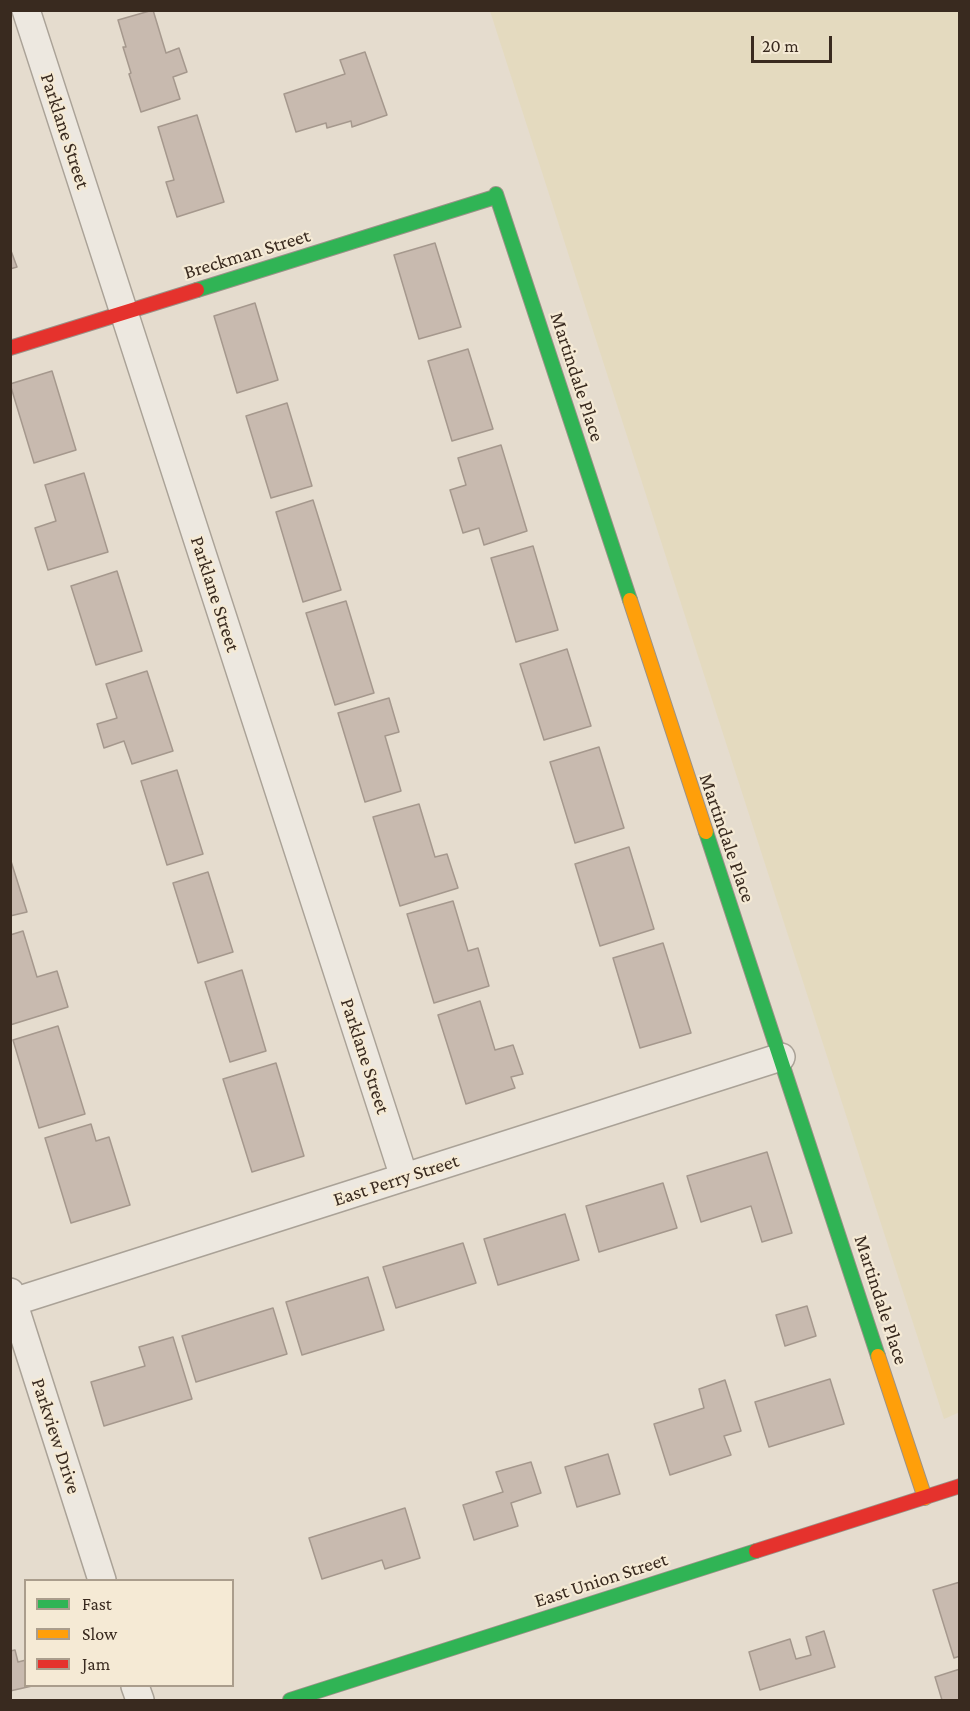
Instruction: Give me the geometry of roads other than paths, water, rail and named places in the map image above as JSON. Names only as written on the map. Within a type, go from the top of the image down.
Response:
[{"type":"street","name":"Parklane Street","points":[[26,10],[404,1177]]},
{"type":"street","name":"Martindale Place","points":[[495,197],[496,194],[677,750],[781,1057],[925,1498]]},
{"type":"street","name":"Breckman Street","points":[[10,348],[495,197]]},
{"type":"street","name":"East Perry Street","points":[[12,1299],[781,1057]]},
{"type":"street","name":"Parkview Drive","points":[[12,1299],[101,1579]]},
{"type":"street","name":"East Union Street","points":[[290,1701],[960,1486]]}]
